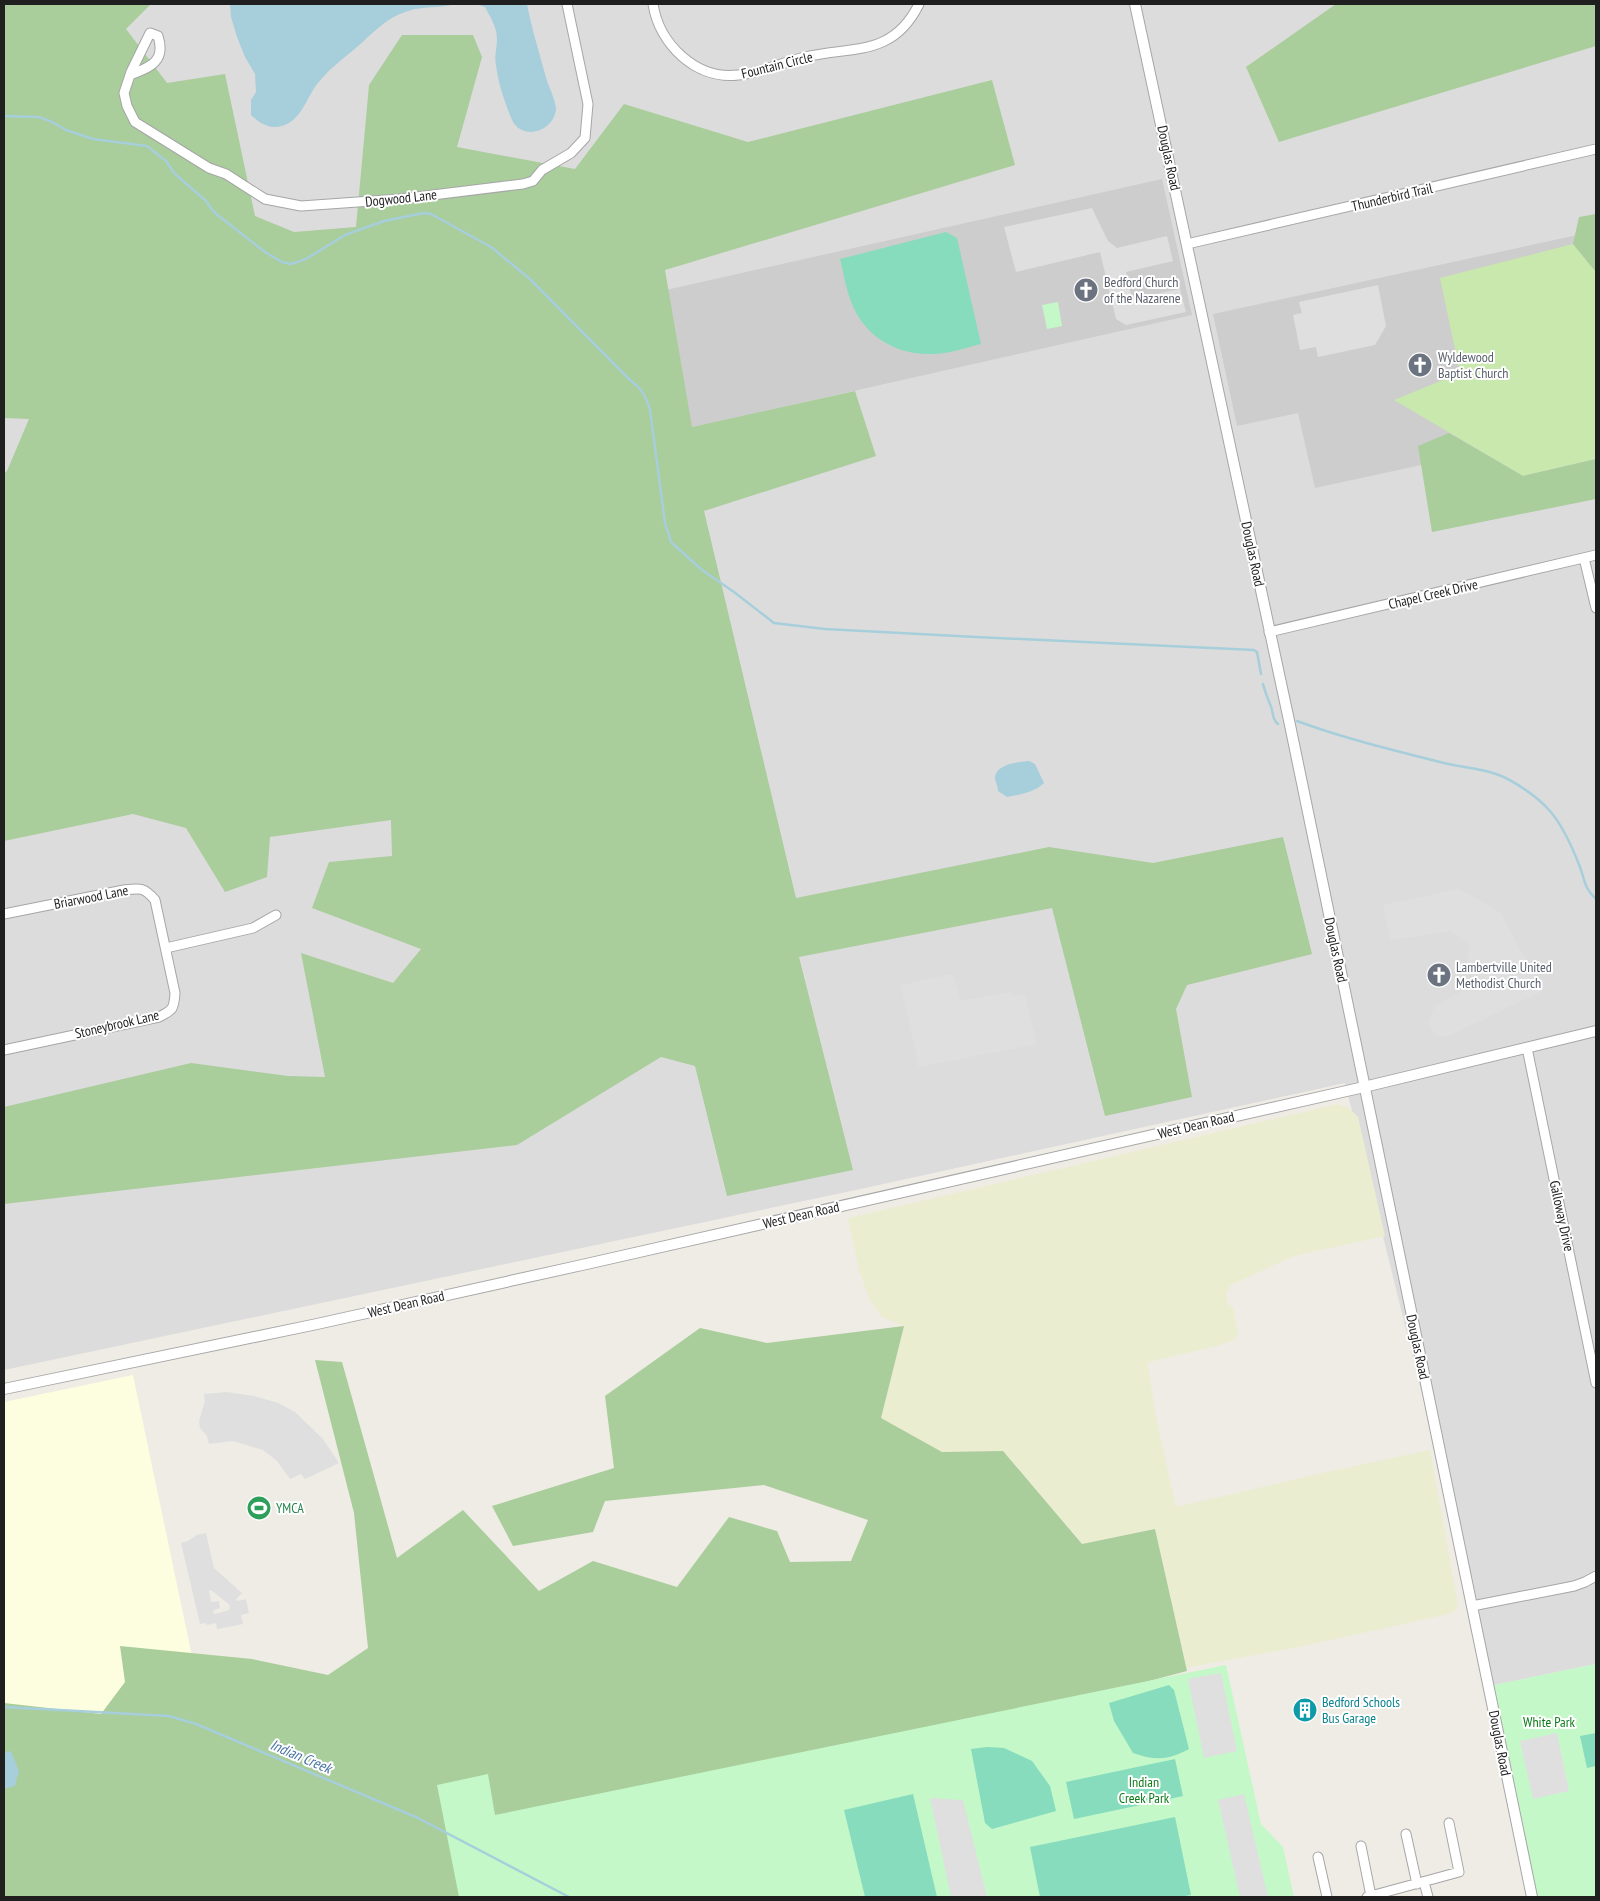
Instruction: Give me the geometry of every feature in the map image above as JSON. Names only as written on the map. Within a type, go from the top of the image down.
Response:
[{"type":"street","name":"Dogwood Lane","points":[[130,75],[152,64],[159,56],[161,50],[158,36],[150,33],[130,75],[124,94],[127,106],[135,122],[209,168],[226,174],[265,199],[300,206],[400,200],[523,184],[534,181],[542,170],[571,152],[585,138],[588,104],[567,4]]},
{"type":"street","name":"Fountain Circle","points":[[654,4],[660,28],[670,44],[681,56],[695,66],[707,71],[733,75],[750,73],[805,57],[875,46],[899,31],[910,19],[919,4]]},
{"type":"street","name":"Douglas Road","points":[[1135,4],[1188,244],[1532,1897]]},
{"type":"street","name":"Thunderbird Trail","points":[[1188,244],[1596,149]]},
{"type":"street","name":"Chapel Creek Drive","points":[[1269,632],[1596,555]]},
{"type":"street","points":[[1584,558],[1596,608]]},
{"type":"street","name":"Briarwood Lane","points":[[4,914],[137,888],[147,891],[155,900],[166,948]]},
{"type":"street","points":[[166,948],[253,928],[276,915]]},
{"type":"street","name":"Stoneybrook Lane","points":[[4,1050],[158,1017],[170,1011],[174,1006],[175,993],[166,948]]},
{"type":"street","name":"West Dean Road","points":[[4,1389],[317,1324],[1364,1087],[1596,1032]]},
{"type":"street","name":"Galloway Drive","points":[[1527,1048],[1596,1383]]},
{"type":"street","points":[[1472,1606],[1574,1586],[1596,1576]]},
{"type":"street","points":[[1361,1846],[1374,1896],[1459,1872],[1449,1823]]},
{"type":"street","points":[[1406,1834],[1421,1883],[1428,1897]]},
{"type":"street","points":[[1318,1857],[1327,1897]]},
{"type":"shaded area","points":[[4,4],[1596,4],[1596,1664],[1494,1685],[1345,1083],[856,1190],[4,1370]]},
{"type":"shaded area","points":[[1162,179],[1192,315],[679,430],[648,294]]},
{"type":"shaded area","points":[[1092,208],[1108,241],[1117,248],[1167,236],[1173,261],[1126,272],[1132,299],[1180,289],[1186,312],[1126,325],[1116,319],[1100,252],[1016,272],[1004,227]]},
{"type":"shaded area","points":[[1596,231],[1596,495],[1426,464],[1315,488],[1298,413],[1237,426],[1213,314]]},
{"type":"shaded area","points":[[1378,285],[1386,326],[1375,345],[1318,357],[1316,347],[1300,350],[1293,315],[1302,313],[1299,302]]},
{"type":"shaded area","points":[[1459,889],[1501,913],[1542,991],[1451,1035],[1440,1037],[1433,1032],[1428,1023],[1435,1005],[1477,984],[1467,965],[1470,945],[1451,931],[1391,940],[1383,905]]},
{"type":"shaded area","points":[[953,974],[961,1001],[1010,992],[1012,996],[1025,994],[1037,1044],[919,1067],[901,985]]},
{"type":"shaded area","points":[[1338,1104],[1349,1108],[1358,1117],[1385,1236],[1294,1256],[1231,1285],[1226,1294],[1228,1303],[1233,1308],[1238,1332],[1236,1338],[1217,1346],[1149,1362],[1156,1417],[1176,1507],[1430,1450],[1458,1604],[1455,1611],[1445,1615],[1308,1645],[1186,1668],[1155,1529],[1082,1544],[1003,1451],[942,1452],[880,1418],[904,1326],[882,1317],[870,1301],[859,1271],[848,1218]]},
{"type":"shaded area","points":[[133,1375],[194,1666],[4,1897],[4,1402]]},
{"type":"shaded area","points":[[227,1392],[254,1396],[278,1403],[295,1412],[323,1439],[339,1463],[305,1479],[301,1474],[290,1479],[277,1461],[263,1450],[233,1441],[209,1444],[207,1436],[200,1428],[199,1421],[205,1401],[204,1394]]},
{"type":"shaded area","points":[[206,1533],[214,1568],[242,1593],[236,1599],[238,1601],[246,1599],[249,1613],[241,1615],[243,1624],[217,1629],[216,1623],[200,1624],[181,1543]],"holes":[[[211,1590],[230,1605],[229,1610],[213,1613],[214,1610],[220,1608],[219,1601],[211,1602],[209,1591]]]},
{"type":"shaded area","points":[[1221,1673],[1237,1751],[1204,1758],[1188,1679]]},
{"type":"shaded area","points":[[1557,1733],[1569,1791],[1533,1799],[1520,1741]]},
{"type":"shaded area","points":[[1244,1794],[1268,1897],[1240,1897],[1218,1800]]},
{"type":"shaded area","points":[[930,1798],[963,1800],[987,1897],[951,1897]]},
{"type":"green space","points":[[4,4],[151,4],[126,29],[167,83],[225,74],[255,216],[294,232],[356,227],[369,85],[402,35],[473,35],[482,57],[457,147],[575,169],[624,104],[748,142],[992,80],[1015,165],[665,270],[692,427],[855,391],[876,456],[704,511],[796,898],[1049,847],[1153,863],[1283,837],[1312,954],[1187,985],[1176,1009],[1192,1097],[1105,1116],[1052,908],[799,957],[853,1170],[727,1196],[695,1066],[661,1057],[517,1145],[4,1204],[4,1107],[191,1063],[288,1076],[325,1077],[301,953],[393,983],[421,949],[312,908],[329,862],[392,856],[391,820],[270,837],[267,877],[225,892],[186,828],[133,814],[4,841],[4,473],[7,471],[29,419],[4,418]]},
{"type":"green space","points":[[1336,4],[1596,4],[1596,46],[1279,142],[1246,67]]},
{"type":"green space","points":[[1596,214],[1596,272],[1573,244],[1579,217]]},
{"type":"green space","points":[[946,232],[957,238],[981,344],[950,352],[932,354],[907,351],[884,342],[865,326],[858,316],[848,293],[840,259]]},
{"type":"green space","points":[[1573,244],[1596,272],[1596,459],[1523,476],[1394,400],[1460,373],[1440,278]]},
{"type":"green space","points":[[1058,302],[1062,326],[1047,329],[1042,305]]},
{"type":"green space","points":[[1449,433],[1523,476],[1596,459],[1596,499],[1432,532],[1418,446]]},
{"type":"green space","points":[[904,1326],[881,1418],[942,1452],[1003,1451],[1082,1544],[1155,1529],[1187,1671],[949,1734],[526,1897],[4,1897],[4,1703],[101,1714],[125,1682],[120,1646],[252,1659],[328,1675],[368,1648],[354,1513],[315,1360],[342,1362],[397,1558],[463,1510],[539,1591],[593,1561],[677,1587],[729,1517],[777,1531],[790,1562],[851,1561],[868,1520],[764,1485],[605,1501],[593,1532],[513,1546],[492,1506],[614,1468],[605,1396],[700,1328],[767,1343]]},
{"type":"green space","name":"White Park","points":[[1596,1664],[1596,1897],[1537,1897],[1494,1685]]},
{"type":"green space","name":"Indian Creek Park","points":[[1226,1665],[1261,1824],[1283,1847],[1294,1897],[459,1897],[437,1785],[488,1774],[495,1815]]},
{"type":"green space","points":[[1169,1685],[1174,1690],[1189,1749],[1162,1758],[1133,1753],[1114,1721],[1109,1703]]},
{"type":"green space","points":[[1596,1733],[1596,1766],[1587,1768],[1580,1736]]},
{"type":"green space","points":[[987,1747],[1004,1748],[1032,1761],[1050,1786],[1056,1811],[992,1829],[985,1823],[971,1749]]},
{"type":"green space","points":[[1175,1759],[1183,1796],[1074,1819],[1066,1782]]},
{"type":"green space","points":[[913,1794],[937,1897],[865,1897],[844,1810]]},
{"type":"green space","points":[[1175,1817],[1191,1895],[1179,1897],[1040,1897],[1030,1847]]},
{"type":"water","points":[[230,4],[456,4],[414,9],[388,20],[327,73],[314,88],[302,110],[294,119],[284,125],[274,127],[260,122],[251,115],[251,100],[256,92],[255,74],[245,57],[237,37],[231,17]]},
{"type":"water","points":[[476,4],[527,4],[547,81],[556,107],[554,118],[543,128],[530,132],[517,127],[512,120],[497,72],[495,59],[496,30],[485,7]]},
{"type":"water","points":[[1029,761],[1035,764],[1044,783],[1031,791],[1007,797],[998,791],[995,779],[999,770],[1008,765]]},
{"type":"water","points":[[11,1751],[19,1771],[15,1786],[4,1789],[4,1753]]},
{"type":"waterway","points":[[4,116],[39,117],[66,130],[93,139],[147,146],[166,161],[174,173],[205,200],[215,213],[265,252],[282,262],[291,264],[306,259],[345,235],[384,221],[424,213],[431,214],[491,247],[530,279],[637,386],[647,400],[650,410],[665,523],[671,542],[702,570],[774,623],[825,629],[1254,650],[1257,652],[1261,674]]},
{"type":"waterway","points":[[1263,684],[1273,717],[1278,724]]},
{"type":"waterway","points":[[1297,721],[1386,748],[1447,764],[1493,773],[1519,785],[1544,805],[1558,822],[1574,852],[1587,888],[1596,899]]},
{"type":"waterway","name":"Indian Creek","points":[[4,1707],[169,1716],[196,1724],[418,1818],[569,1897]]},
{"type":"place","name":"Bedford Church of the Nazarene","points":[[1086,290]]},
{"type":"place","name":"Wyldewood Baptist Church","points":[[1420,365]]},
{"type":"place","name":"Lambertville United Methodist Church","points":[[1439,975]]},
{"type":"place","name":"YMCA","points":[[259,1508]]},
{"type":"place","name":"Bedford Schools Bus Garage","points":[[1305,1710]]}]
